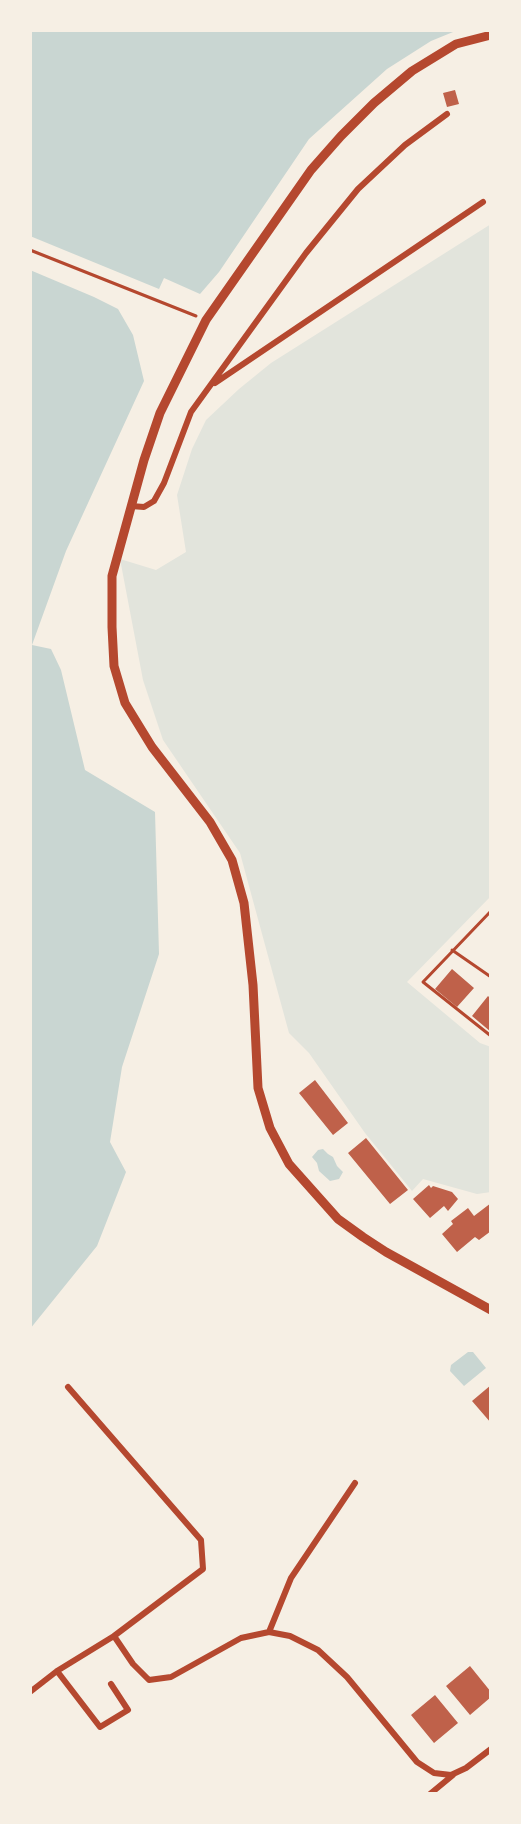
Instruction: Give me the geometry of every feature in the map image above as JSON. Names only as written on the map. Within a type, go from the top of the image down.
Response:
[{"type":"main road","points":[[491,35],[456,44],[412,71],[374,103],[310,170],[206,320],[160,413],[112,576],[114,666],[122,695],[152,747],[210,822],[232,860],[244,903],[253,985],[258,1088],[270,1128],[289,1164],[338,1219],[386,1252],[491,1310]]},
{"type":"street","points":[[131,506],[144,507],[154,501],[164,483],[191,412],[306,253],[358,189],[405,145],[447,114]]},
{"type":"street","points":[[212,385],[483,202]]},
{"type":"street","points":[[30,1692],[57,1671],[114,1636],[203,1569],[201,1540],[68,1387]]},
{"type":"street","points":[[269,1632],[291,1578],[355,1483]]},
{"type":"street","points":[[114,1636],[133,1664],[149,1680],[171,1677],[241,1638],[269,1632],[290,1636],[318,1650],[346,1677],[417,1762],[434,1773],[451,1775],[456,1773],[491,1749]]},
{"type":"street","points":[[57,1671],[100,1727],[128,1710],[111,1684]]},
{"type":"street","points":[[430,1794],[456,1773]]},
{"type":"lane","points":[[491,911],[423,982],[491,1036]]},
{"type":"lane","points":[[452,950],[489,976],[491,971]]},
{"type":"path","points":[[30,250],[206,320]]},
{"type":"shaded area","points":[[30,30],[458,30],[431,41],[387,69],[309,139],[219,272],[200,294],[164,278],[159,289],[30,236]]},
{"type":"shaded area","points":[[491,224],[491,896],[407,982],[480,1043],[491,1047],[491,1192],[477,1194],[423,1179],[412,1191],[365,1133],[309,1053],[289,1033],[240,853],[163,740],[143,680],[120,559],[156,570],[186,552],[177,495],[192,449],[206,420],[239,389],[271,363]]},
{"type":"shaded area","points":[[30,270],[118,309],[133,335],[144,381],[66,551],[32,645],[51,649],[61,670],[85,770],[155,812],[159,954],[122,1067],[110,1142],[126,1172],[97,1246],[30,1329]]},
{"type":"shaded area","points":[[323,1149],[333,1157],[343,1172],[339,1179],[330,1181],[319,1171],[312,1157],[318,1150]]},
{"type":"shaded area","points":[[468,1352],[473,1352],[486,1368],[464,1386],[450,1371],[451,1365]]},
{"type":"building","points":[[455,90],[459,104],[447,107],[443,93]]},
{"type":"building","points":[[452,969],[474,988],[457,1007],[435,989]]},
{"type":"building","points":[[488,996],[491,999],[491,1032],[472,1016]]},
{"type":"building","points":[[315,1080],[348,1123],[333,1135],[299,1093]]},
{"type":"building","points":[[366,1138],[408,1190],[390,1204],[348,1153]]},
{"type":"building","points":[[429,1185],[431,1188],[433,1186],[452,1192],[458,1199],[448,1211],[444,1206],[430,1218],[413,1199]]},
{"type":"building","points":[[491,1203],[491,1231],[479,1240],[475,1237],[457,1252],[442,1234],[453,1224],[451,1221],[468,1208],[474,1216]]},
{"type":"building","points":[[491,1385],[491,1423],[472,1401]]},
{"type":"building","points":[[470,1666],[491,1692],[491,1697],[470,1715],[446,1686]]},
{"type":"building","points":[[435,1695],[458,1723],[434,1743],[411,1715]]}]
